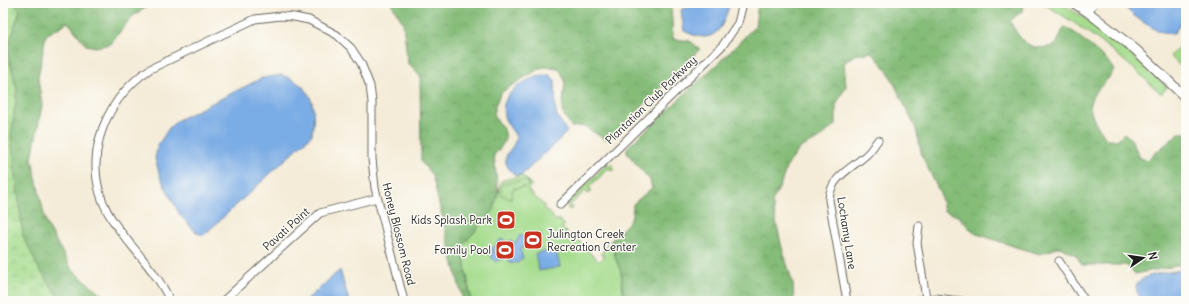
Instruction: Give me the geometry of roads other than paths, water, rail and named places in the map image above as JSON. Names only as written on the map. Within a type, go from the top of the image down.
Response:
[{"type":"street","name":"Plantation Club Parkway","points":[[560,205],[723,45],[738,23],[743,3]]},
{"type":"street","points":[[1074,3],[1088,12],[1152,65],[1186,98]]},
{"type":"street","points":[[1088,12],[1094,3]]},
{"type":"street","name":"Honey Blossom Road","points":[[170,301],[160,283],[112,220],[101,196],[96,166],[99,136],[103,123],[118,97],[138,77],[164,62],[255,19],[281,16],[309,20],[325,27],[337,35],[351,48],[360,62],[370,86],[372,102],[373,165],[377,198],[404,301]]},
{"type":"street","name":"Lochamy Lane","points":[[847,301],[829,200],[830,193],[835,180],[868,154],[878,140]]},
{"type":"street","name":"Pavati Point","points":[[223,301],[320,213],[377,198]]},
{"type":"street","points":[[919,226],[917,243],[926,298]]},
{"type":"street","points":[[1059,261],[1084,301]]},
{"type":"street","points":[[911,301],[926,298],[948,298],[961,301]]},
{"type":"water","points":[[699,3],[730,3],[720,28],[710,36],[703,37],[684,31],[681,10]]},
{"type":"water","points":[[1122,3],[1186,3],[1186,17],[1174,33],[1161,32],[1145,24],[1125,8]]},
{"type":"water","points":[[282,75],[301,85],[307,91],[313,106],[314,114],[312,135],[204,235],[197,233],[180,215],[160,177],[155,158],[158,145],[169,128],[178,120],[262,78]]},
{"type":"water","points":[[550,75],[555,80],[556,114],[567,132],[523,174],[516,176],[506,164],[507,155],[515,142],[516,137],[506,122],[503,107],[506,99],[517,86],[534,78]]},
{"type":"water","name":"Kids Splash Park","points":[[504,214],[508,214],[512,220],[508,226],[504,226],[500,222],[500,218]]},
{"type":"water","name":"Family Pool","points":[[520,235],[526,238],[529,244],[520,249],[523,258],[517,264],[515,262],[512,264],[508,260],[511,256],[508,252],[504,254],[504,258],[501,260],[499,259],[496,262],[490,256],[493,252],[491,249],[495,245],[498,247],[497,243],[501,239],[508,242],[511,240],[515,244]]},
{"type":"water","points":[[556,249],[560,267],[539,271],[535,254]]},
{"type":"water","points":[[1186,269],[1186,301],[1139,301],[1136,286],[1140,281],[1158,274]]},
{"type":"water","points":[[340,270],[349,301],[305,301]]},
{"type":"place","name":"Kids Splash Park","points":[[506,220]]},
{"type":"place","name":"Julington Creek Recreation Center","points":[[533,240]]},
{"type":"place","name":"Family Pool","points":[[505,250]]}]
